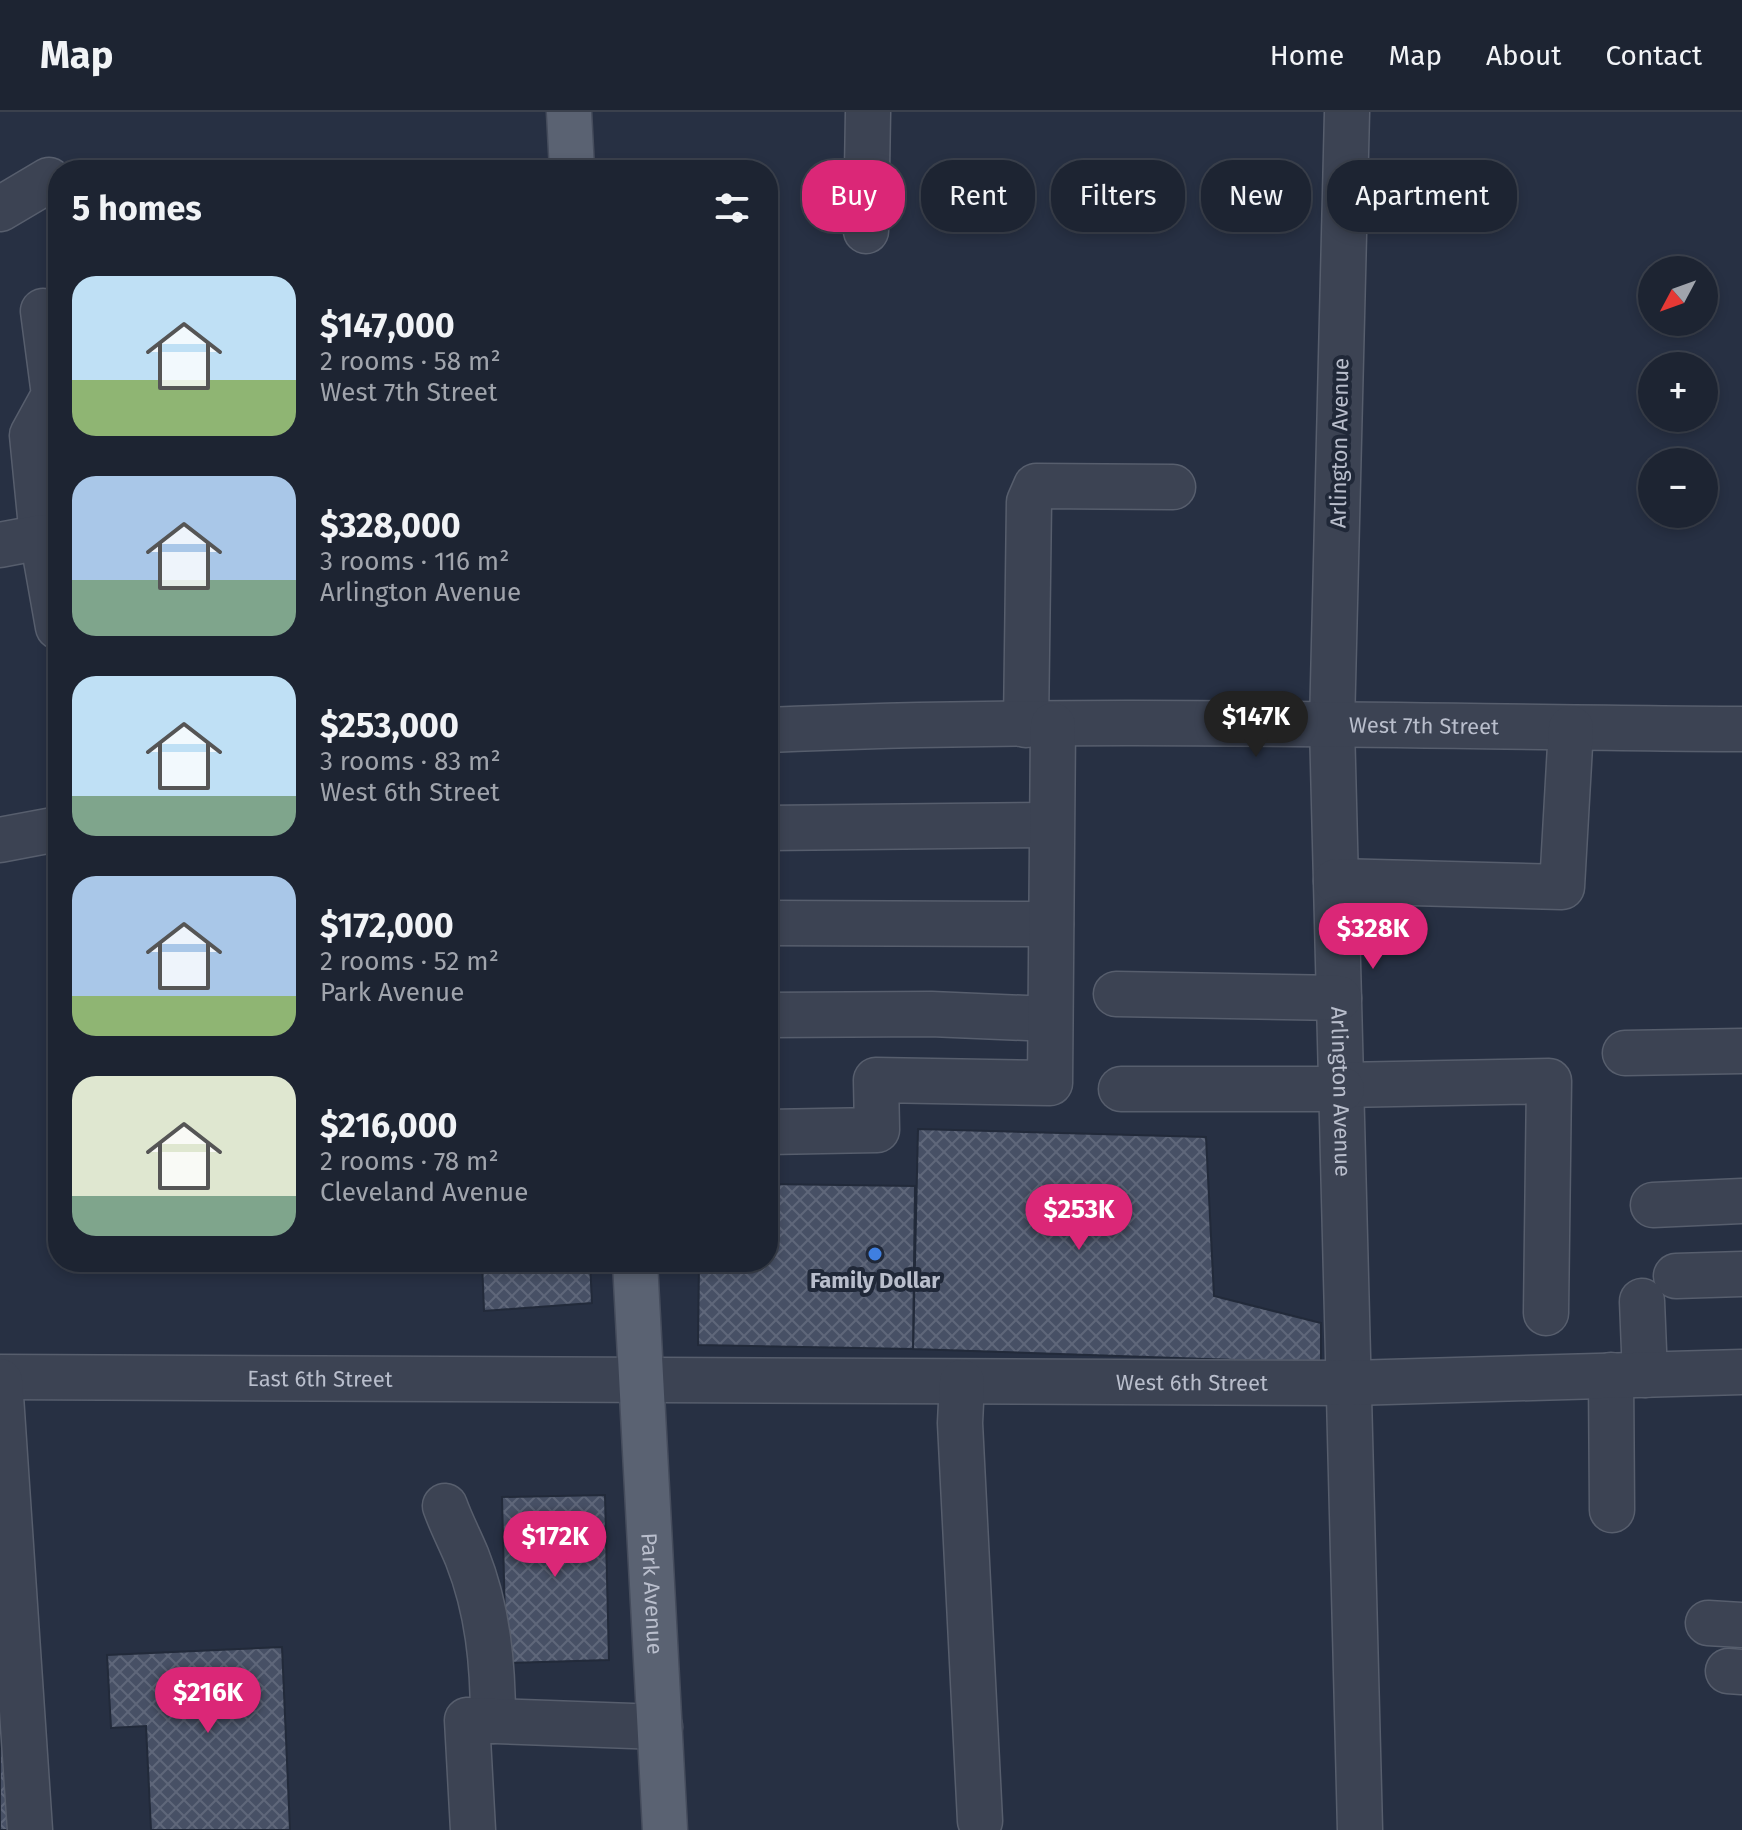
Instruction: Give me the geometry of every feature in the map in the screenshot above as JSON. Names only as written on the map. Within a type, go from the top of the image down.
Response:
[{"type":"main road","points":[[569,112],[571,160]]},
{"type":"main road","name":"Park Avenue","points":[[636,1272],[665,1830]]},
{"type":"street","points":[[867,160],[868,112]]},
{"type":"street","name":"Arlington Avenue","points":[[1347,112],[1332,725],[1360,1830]]},
{"type":"street","points":[[0,209],[48,181]]},
{"type":"street","points":[[43,311],[48,349]]},
{"type":"street","points":[[48,406],[32,435],[48,571]]},
{"type":"street","points":[[778,1132],[877,1130],[876,1080],[1050,1083],[1051,825],[1040,725],[1029,502],[1036,486],[1173,487]]},
{"type":"street","points":[[0,545],[42,537]]},
{"type":"street","name":"West 7th Street","points":[[778,730],[1040,725],[1742,729]]},
{"type":"street","points":[[1336,881],[1562,887],[1571,728]]},
{"type":"street","points":[[778,828],[1051,825]]},
{"type":"street","points":[[0,840],[48,831]]},
{"type":"street","points":[[778,923],[1051,924]]},
{"type":"street","points":[[1116,994],[1339,998]]},
{"type":"street","points":[[778,1015],[931,1014],[1050,1019]]},
{"type":"street","points":[[1625,1053],[1742,1051]]},
{"type":"street","points":[[1121,1089],[1549,1081],[1546,1313]]},
{"type":"street","points":[[1653,1205],[1742,1201]]},
{"type":"street","points":[[1612,1510],[1628,1375],[1659,1288],[1742,1274]]},
{"type":"street","name":"West 6th Street","points":[[642,1382],[1351,1383],[1742,1372]]},
{"type":"street","points":[[0,1379],[7,1588],[30,1830]]},
{"type":"street","name":"East 6th Street","points":[[0,1379],[642,1382]]},
{"type":"street","points":[[962,1382],[960,1423],[980,1821]]},
{"type":"street","points":[[445,1506],[467,1557],[487,1628],[493,1666],[493,1721]]},
{"type":"street","points":[[473,1830],[467,1720],[660,1727]]},
{"type":"building","points":[[918,1129],[1206,1137],[1214,1296],[1321,1323],[1321,1363],[913,1349]]},
{"type":"building","points":[[778,1184],[915,1186],[913,1349],[698,1345],[699,1272],[778,1272]]},
{"type":"building","points":[[482,1272],[590,1272],[592,1303],[484,1311]]},
{"type":"building","points":[[605,1495],[609,1660],[506,1663],[502,1497]]},
{"type":"building","points":[[0,1628],[8,1830],[0,1830]]},
{"type":"building","points":[[282,1647],[290,1830],[151,1830],[146,1726],[111,1728],[107,1655]]},
{"type":"place","name":"Family Dollar","points":[[875,1254]]}]
